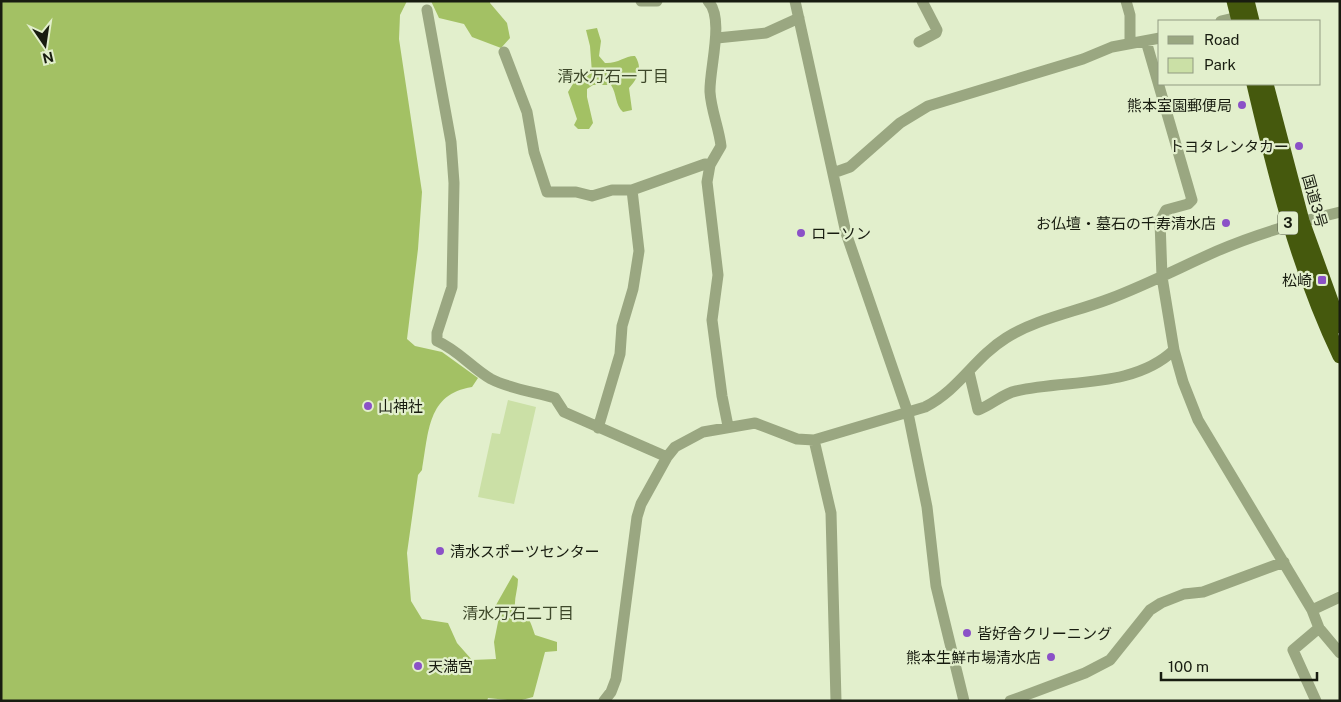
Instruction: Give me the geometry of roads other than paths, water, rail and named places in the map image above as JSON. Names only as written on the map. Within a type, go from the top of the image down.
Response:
[{"type":"highway","points":[[1234,1],[1243,20]]},
{"type":"highway","points":[[1243,20],[1247,1]]},
{"type":"highway","name":"国道3号","points":[[1254,85],[1295,223],[1340,326]]},
{"type":"highway","name":"国道3号","points":[[1266,85],[1310,285],[1340,356]]},
{"type":"street","points":[[642,1],[657,1]]},
{"type":"street","points":[[708,1],[714,10],[717,38],[710,67],[710,93],[721,146],[710,165],[707,182],[718,275],[712,320],[728,426]]},
{"type":"street","points":[[795,1],[846,233],[908,413],[921,471],[936,586],[964,701]]},
{"type":"street","points":[[919,42],[936,34],[937,30],[922,1]]},
{"type":"street","points":[[1126,1],[1130,15],[1130,43]]},
{"type":"street","points":[[427,10],[451,142],[454,182],[452,286],[437,333],[437,341],[447,346],[493,380],[555,398],[564,412],[667,457]]},
{"type":"street","points":[[717,38],[766,33],[799,18]]},
{"type":"street","points":[[833,173],[850,167],[900,123],[928,106],[1130,43],[1158,38]]},
{"type":"street","points":[[1146,41],[1158,82]]},
{"type":"street","points":[[504,52],[527,112],[534,152],[547,192],[568,192],[592,196],[612,190],[632,190],[674,174],[710,165]]},
{"type":"street","points":[[1159,85],[1192,200],[1188,204],[1166,210],[1160,221],[1162,277],[1174,350],[1183,382],[1198,420],[1312,610],[1319,628],[1340,653]]},
{"type":"street","points":[[598,428],[620,354],[622,326],[633,289],[640,250],[632,190]]},
{"type":"street","points":[[604,701],[611,692],[616,679],[637,517],[641,504],[667,457],[684,440],[703,432],[728,426],[755,423],[797,439],[814,440],[908,413],[942,398],[981,358],[1005,338],[1029,326],[1109,299],[1217,251],[1295,223],[1340,212]]},
{"type":"street","points":[[969,372],[978,410],[1015,391],[1066,385],[1131,373],[1158,363],[1174,350]]},
{"type":"street","points":[[814,440],[831,513],[836,701]]},
{"type":"street","points":[[1010,701],[1085,673],[1110,660],[1150,610],[1166,600],[1184,594],[1203,592],[1284,562]]},
{"type":"street","points":[[1312,610],[1340,597]]},
{"type":"street","points":[[1316,701],[1293,650],[1319,628]]},
{"type":"place","name":"熊本室園郵便局","points":[[1242,105]]},
{"type":"place","name":"トヨタレンタカー","points":[[1299,146]]},
{"type":"place","name":"お仏壇・墓石の千寿清水店","points":[[1226,223]]},
{"type":"place","name":"ローソン","points":[[801,233]]},
{"type":"place","name":"松崎","points":[[1322,280]]},
{"type":"place","name":"山神社","points":[[368,406]]},
{"type":"place","name":"清水スポーツセンター","points":[[440,551]]},
{"type":"place","name":"皆好舎クリーニング","points":[[967,633]]},
{"type":"place","name":"熊本生鮮市場清水店","points":[[1051,657]]},
{"type":"place","name":"天満宮","points":[[418,666]]},
{"type":"district","name":"清水万石一丁目","points":[[613,76]]},
{"type":"district","name":"清水万石二丁目","points":[[518,613]]}]
